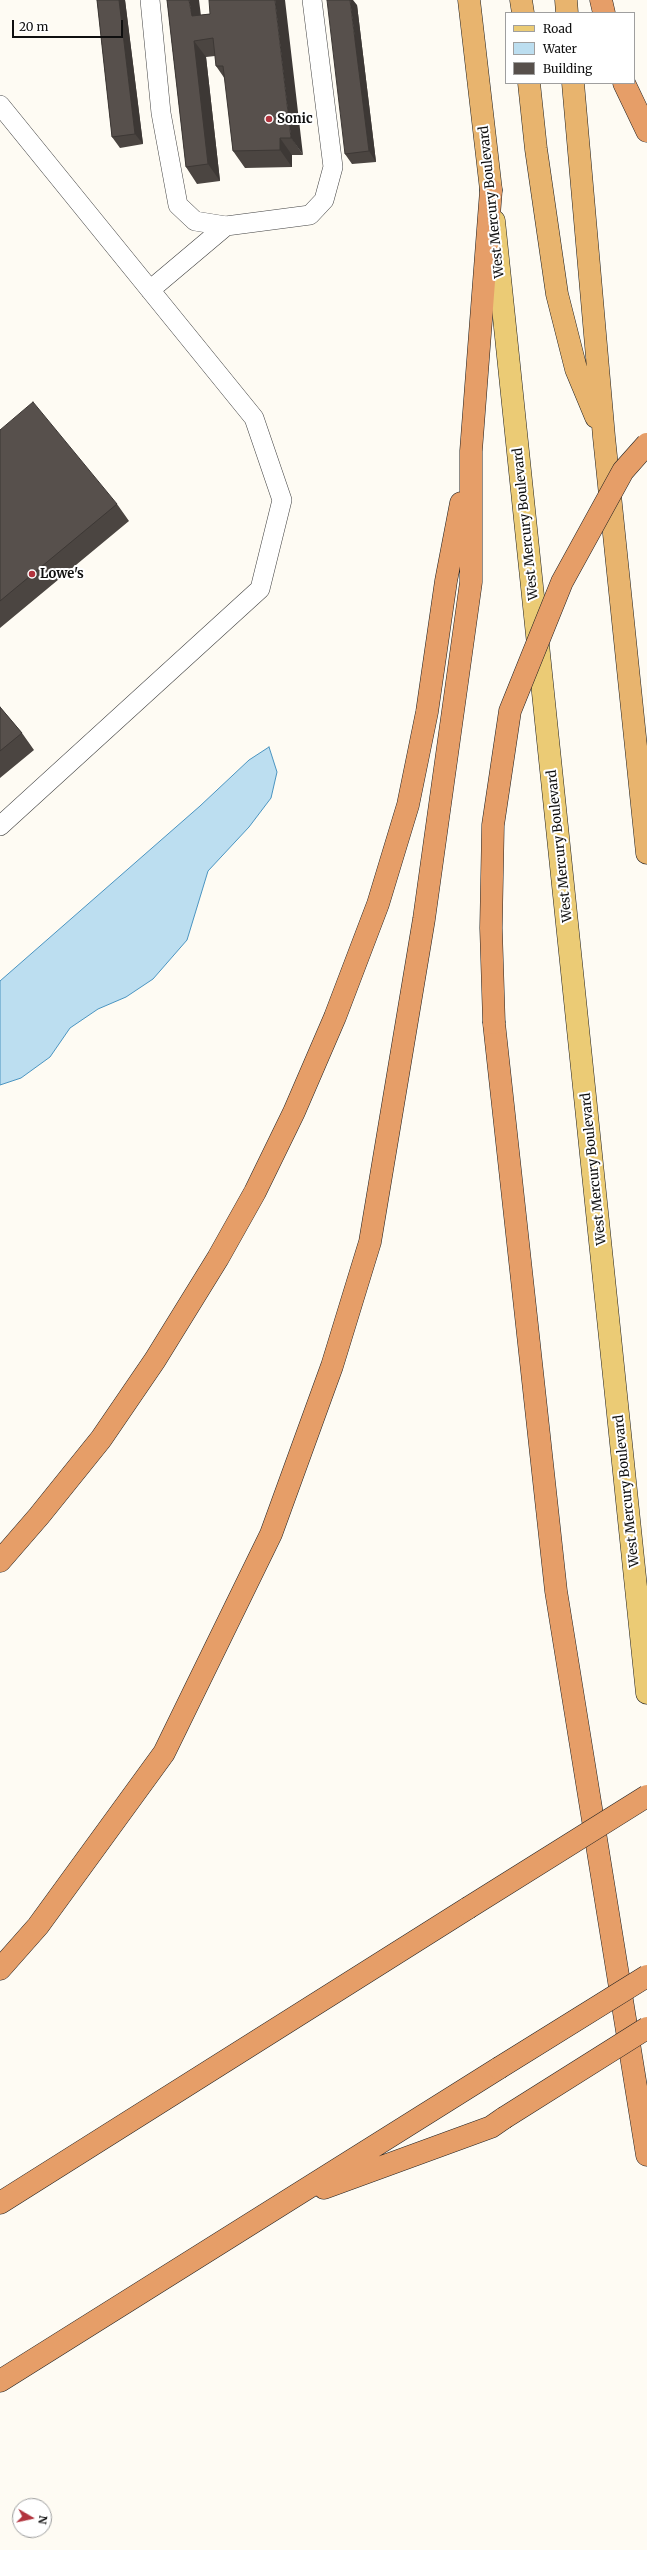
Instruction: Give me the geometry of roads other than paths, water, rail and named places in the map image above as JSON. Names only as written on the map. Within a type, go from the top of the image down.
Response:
[{"type":"highway","name":"West Mercury Boulevard","points":[[469,0],[491,190]]},
{"type":"highway","points":[[521,0],[523,12]]},
{"type":"highway","points":[[566,0],[567,12]]},
{"type":"highway","points":[[601,0],[604,12]]},
{"type":"highway","points":[[529,84],[536,148],[557,294],[576,369],[604,437]]},
{"type":"highway","points":[[573,84],[604,437],[647,853]]},
{"type":"highway","points":[[624,84],[647,131]]},
{"type":"highway","points":[[0,1969],[38,1926],[164,1753],[271,1534],[332,1366],[370,1242],[424,919],[471,582],[472,452],[491,190]]},
{"type":"highway","points":[[647,444],[623,471],[562,582],[510,711],[493,825],[491,928],[494,1023],[556,1591],[647,2155]]},
{"type":"highway","points":[[0,1561],[39,1516],[101,1439],[155,1360],[218,1258],[255,1192],[294,1112],[335,1017],[378,904],[408,805],[427,712],[446,581],[472,452]]},
{"type":"highway","points":[[0,2203],[647,1796]]},
{"type":"highway","points":[[0,2381],[647,1976]]},
{"type":"highway","points":[[282,2204],[491,2127],[647,2028]]},
{"type":"main road","name":"West Mercury Boulevard","points":[[491,190],[647,1694]]},
{"type":"lane","points":[[150,0],[161,113],[178,205],[195,221],[226,226],[310,215],[324,200],[333,167],[312,0]]},
{"type":"lane","points":[[0,105],[254,418],[282,500],[260,589],[0,826]]},
{"type":"lane","points":[[150,290],[226,226]]},
{"type":"water","points":[[269,747],[277,772],[271,798],[249,827],[208,871],[187,940],[153,979],[126,997],[98,1009],[70,1028],[50,1057],[21,1078],[0,1085],[0,981],[200,806],[249,760]]},
{"type":"place","name":"Sonic","points":[[269,119]]},
{"type":"place","name":"Lowe's","points":[[32,574]]}]
